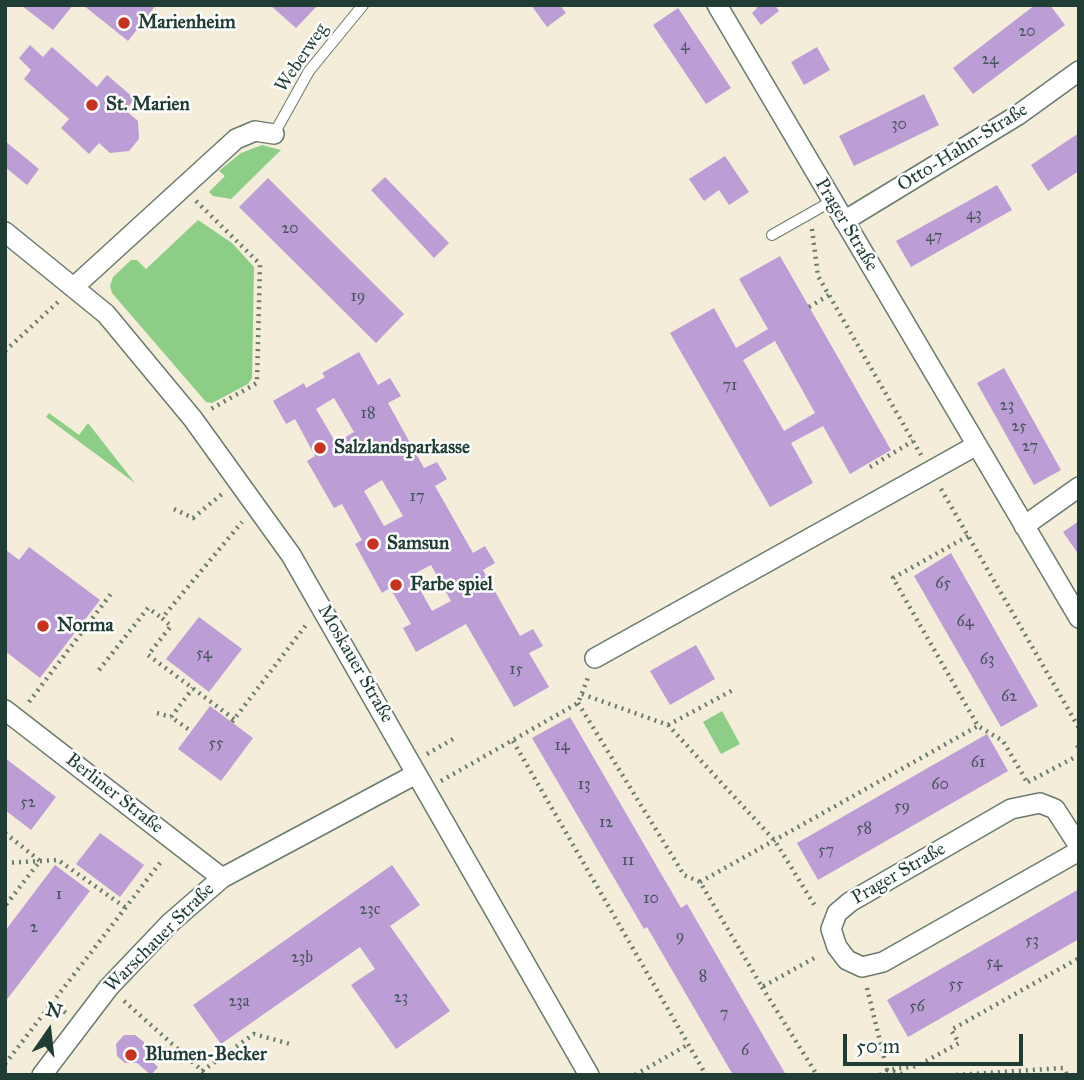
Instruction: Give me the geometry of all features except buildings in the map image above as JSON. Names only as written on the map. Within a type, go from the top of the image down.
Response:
[{"type":"street","name":"Prager Straße","points":[[716,5],[1079,618]]},
{"type":"street","name":"Otto-Hahn-Straße","points":[[844,221],[1018,115],[1079,71]]},
{"type":"street","points":[[75,286],[236,139],[256,131],[274,134]]},
{"type":"street","name":"Moskauer Straße","points":[[5,232],[107,314],[193,419],[256,505],[322,605],[589,1075]]},
{"type":"street","points":[[595,658],[976,445]]},
{"type":"street","points":[[1024,526],[1079,487]]},
{"type":"street","name":"Berliner Straße","points":[[11,714],[222,878]]},
{"type":"street","name":"Warschauer Straße","points":[[42,1075],[109,987],[170,923],[222,878],[418,776]]},
{"type":"street","name":"Prager Straße","points":[[1040,803],[1055,809],[1079,848],[883,962],[862,967],[846,960],[837,947],[831,929],[837,913],[850,902],[1011,809],[1040,803]]},
{"type":"lane","name":"Weberweg","points":[[274,134],[309,71],[363,5]]},
{"type":"lane","points":[[772,235],[832,201]]},
{"type":"path","points":[[183,188],[260,264],[257,383],[193,419]]},
{"type":"path","points":[[5,351],[75,286]]},
{"type":"path","points":[[809,307],[829,295]]},
{"type":"path","points":[[870,467],[913,441]]},
{"type":"path","points":[[174,509],[193,518],[238,481]]},
{"type":"path","points":[[162,618],[256,505]]},
{"type":"path","points":[[968,536],[893,578],[978,726],[1003,741],[1027,782]]},
{"type":"path","points":[[11,714],[113,591]]},
{"type":"path","points":[[99,670],[148,608],[171,626],[148,655],[233,720],[322,605]]},
{"type":"path","points":[[418,776],[513,741],[578,704],[595,658]]},
{"type":"path","points":[[171,717],[193,688]]},
{"type":"path","points":[[668,725],[733,690]]},
{"type":"path","points":[[582,694],[668,725],[775,841],[815,906]]},
{"type":"path","points":[[578,704],[684,875],[701,883],[817,1075]]},
{"type":"path","points":[[157,713],[171,717],[188,729]]},
{"type":"path","points":[[701,883],[978,726]]},
{"type":"path","points":[[418,776],[455,738]]},
{"type":"path","points":[[513,741],[706,1075]]},
{"type":"path","points":[[1015,789],[1079,755]]},
{"type":"path","points":[[1050,759],[1055,768]]},
{"type":"path","points":[[5,833],[40,861]]},
{"type":"path","points":[[5,1064],[176,842]]},
{"type":"path","points":[[5,863],[58,860],[126,908]]},
{"type":"path","points":[[5,906],[40,861]]},
{"type":"path","points":[[813,914],[815,906],[824,900]]},
{"type":"path","points":[[817,948],[823,961]]},
{"type":"path","points":[[762,988],[820,955]]},
{"type":"path","points":[[880,1075],[887,1070],[918,1066],[959,1043],[951,1030],[1079,958]]},
{"type":"path","points":[[860,987],[867,988],[878,983]]},
{"type":"path","points":[[109,987],[207,1075]]},
{"type":"path","points":[[867,988],[887,1070]]},
{"type":"path","points":[[202,1070],[254,1034],[290,1044]]},
{"type":"path","points":[[635,1075],[689,1044]]},
{"type":"path","points":[[956,1075],[1063,1068],[1067,1075]]},
{"type":"path","points":[[887,1070],[906,1075]]},
{"type":"green space","points":[[262,145],[281,150],[231,199],[213,196],[209,192],[225,176],[219,171],[241,153]]},
{"type":"green space","points":[[198,220],[232,243],[254,267],[252,378],[248,384],[212,403],[206,402],[112,293],[110,286],[113,277],[131,260],[137,260],[146,269]]},
{"type":"green space","points":[[49,413],[79,435],[88,423],[135,483],[46,417]]},
{"type":"green space","points":[[722,711],[740,744],[721,754],[703,722]]},
{"type":"place","name":"Marienheim","points":[[124,23]]},
{"type":"place","name":"St. Marien","points":[[92,105]]},
{"type":"place","name":"Salzlandsparkasse","points":[[320,448]]},
{"type":"place","name":"Samsun","points":[[373,544]]},
{"type":"place","name":"Farbe spiel","points":[[396,585]]},
{"type":"place","name":"Norma","points":[[43,626]]},
{"type":"place","name":"Blumen-Becker","points":[[131,1055]]}]
